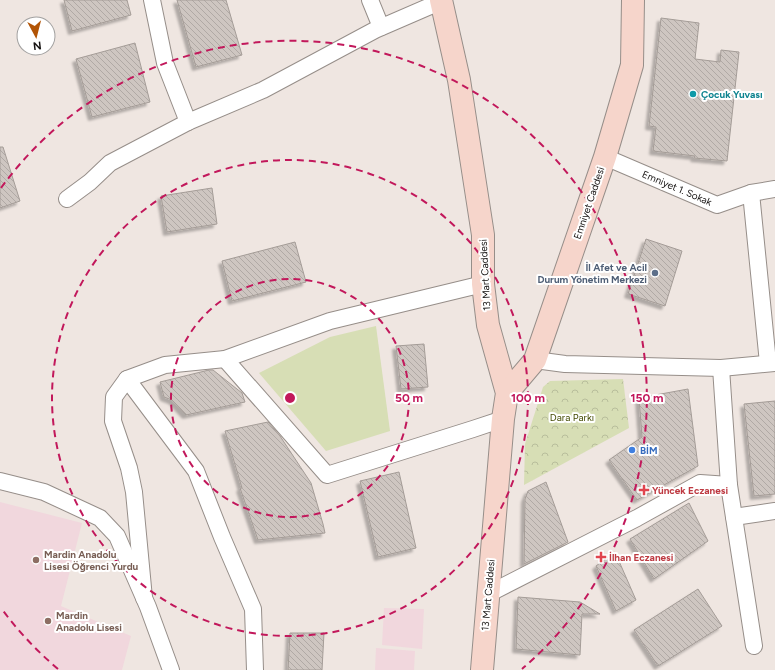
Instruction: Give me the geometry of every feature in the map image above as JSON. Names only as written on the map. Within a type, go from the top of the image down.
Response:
[{"type":"street","points":[[152,0],[165,63],[188,122]]},
{"type":"street","points":[[370,0],[381,27]]},
{"type":"street","points":[[67,199],[90,182],[110,163],[188,122],[263,90],[381,27],[442,0]]},
{"type":"street","name":"13 Mart Caddesi","points":[[442,0],[459,80],[483,235],[483,284],[488,325],[507,393],[503,419],[482,670]]},
{"type":"street","name":"Emniyet Caddesi","points":[[507,393],[535,360],[605,157],[632,65],[633,0]]},
{"type":"street","name":"Emniyet 1. Sokak","points":[[605,157],[717,205],[751,193],[775,190]]},
{"type":"street","points":[[535,360],[564,364],[721,368],[772,363],[751,193]]},
{"type":"street","points":[[144,598],[134,492],[129,468],[113,422],[114,397],[126,379],[165,365],[225,359],[330,321],[483,284]]},
{"type":"street","points":[[225,359],[328,474],[503,419]]},
{"type":"street","points":[[721,368],[729,485],[754,646]]},
{"type":"street","points":[[126,379],[196,471],[253,609],[255,670]]},
{"type":"street","points":[[0,481],[44,492],[100,518],[117,536],[144,598],[171,670]]},
{"type":"street","points":[[488,594],[637,518],[700,483],[729,485]]},
{"type":"street","points":[[734,517],[775,512]]},
{"type":"shaded area","points":[[0,502],[82,523],[61,606],[131,636],[122,670],[0,670]]},
{"type":"shaded area","points":[[384,608],[424,609],[422,649],[382,645]]},
{"type":"shaded area","points":[[376,648],[415,651],[414,670],[375,670]]},
{"type":"green space","points":[[376,326],[390,431],[326,451],[259,373],[330,337]]},
{"type":"green space","name":"Dara Parkı","points":[[623,379],[629,428],[524,485],[525,444],[543,387],[550,381]]},
{"type":"building","points":[[64,0],[127,0],[131,15],[72,31]]},
{"type":"building","points":[[177,0],[226,0],[242,55],[196,67]]},
{"type":"building","name":"Çocuk Yuvası","points":[[661,18],[699,23],[695,59],[720,62],[721,50],[739,52],[727,161],[694,158],[695,156],[653,151],[656,127],[649,126]]},
{"type":"building","points":[[135,43],[150,102],[92,117],[76,59]]},
{"type":"building","points":[[0,147],[3,147],[20,201],[0,208]]},
{"type":"building","points":[[212,188],[217,224],[167,232],[161,196]]},
{"type":"building","name":"İl Afet ve Acil Durum Yönetim Merkezi","points":[[646,239],[682,251],[665,306],[628,294]]},
{"type":"building","points":[[295,242],[306,282],[232,301],[222,261]]},
{"type":"building","points":[[424,344],[428,387],[401,389],[396,346]]},
{"type":"building","points":[[213,370],[242,393],[245,402],[186,415],[172,400],[164,397],[160,382]]},
{"type":"building","points":[[688,389],[698,466],[637,500],[609,460],[642,437],[639,398]]},
{"type":"building","points":[[775,401],[775,494],[754,496],[744,404]]},
{"type":"building","points":[[268,422],[280,436],[311,483],[325,533],[258,540],[240,488],[242,488],[225,431]]},
{"type":"building","points":[[399,472],[416,548],[378,557],[360,481]]},
{"type":"building","points":[[546,482],[568,542],[524,564],[525,499],[528,491]]},
{"type":"building","points":[[689,503],[708,541],[654,579],[630,539]]},
{"type":"building","points":[[615,552],[636,600],[616,611],[596,566]]},
{"type":"building","points":[[698,589],[722,626],[658,666],[634,630]]},
{"type":"building","points":[[518,597],[580,602],[600,614],[582,614],[580,655],[516,649]]},
{"type":"building","points":[[290,633],[324,633],[322,670],[288,670]]},
{"type":"place","name":"Çocuk Yuvası","points":[[693,94]]},
{"type":"place","name":"İl Afet ve Acil Durum Yönetim Merkezi","points":[[655,273]]},
{"type":"place","name":"BİM","points":[[632,450]]},
{"type":"place","name":"Yüncek Eczanesi","points":[[644,490]]},
{"type":"place","name":"İlhan Eczanesi","points":[[601,557]]},
{"type":"place","name":"Mardin Anadolu Lisesi Öğrenci Yurdu","points":[[36,560]]},
{"type":"place","name":"Mardin Anadolu Lisesi","points":[[48,621]]}]
